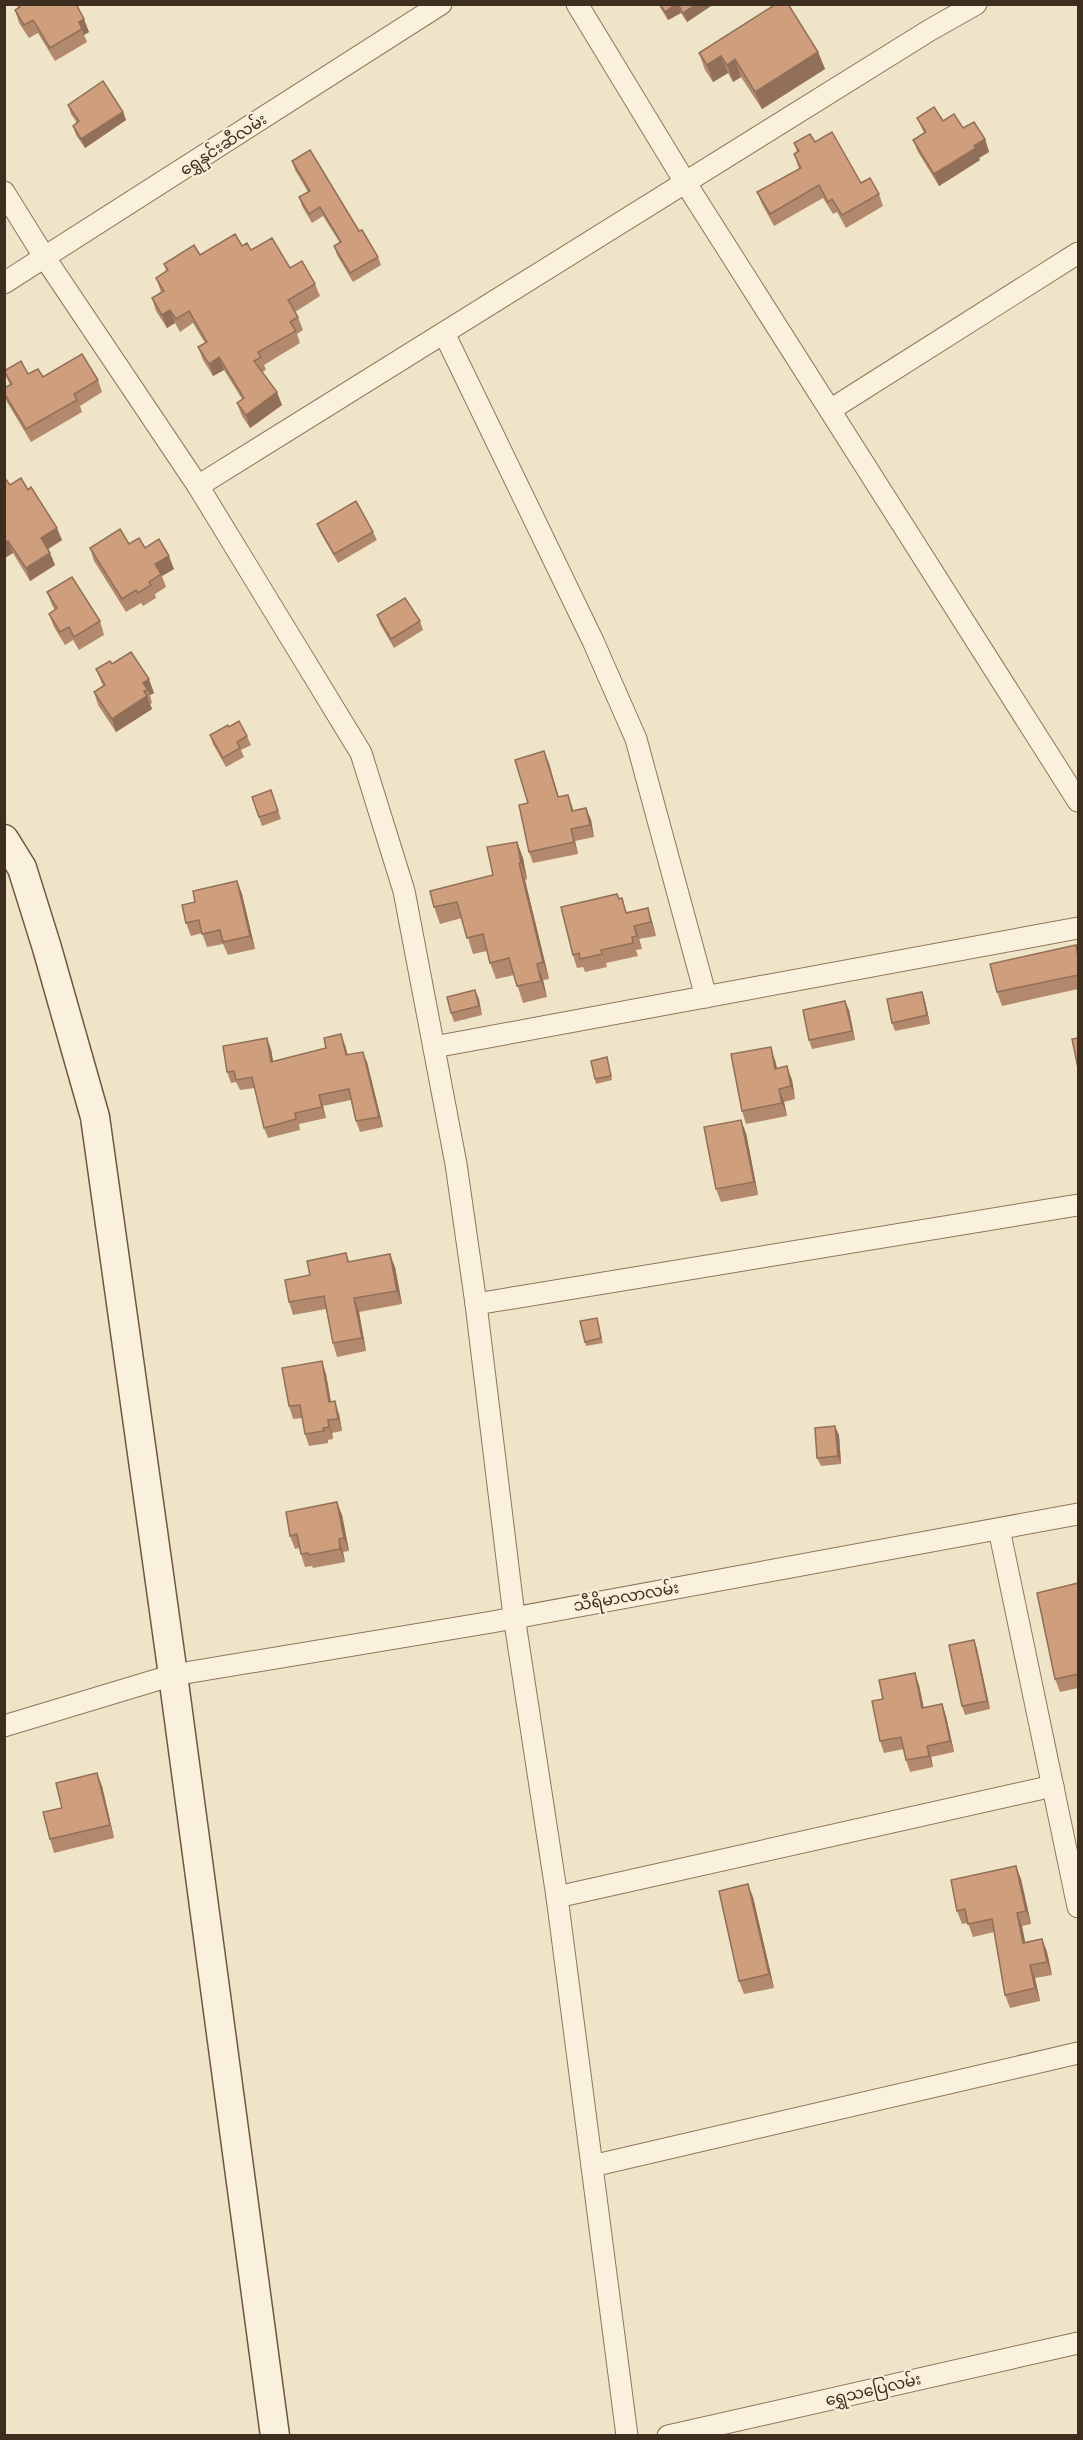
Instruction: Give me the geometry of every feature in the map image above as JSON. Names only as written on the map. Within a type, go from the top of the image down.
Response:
[{"type":"street","name":"ရွှေနှင်းဆီလမ်း","points":[[4,283],[441,4]]},
{"type":"street","points":[[577,4],[685,182],[1078,801]]},
{"type":"street","points":[[198,486],[930,30],[976,4]]},
{"type":"street","points":[[4,192],[45,258],[198,486],[362,753],[404,891],[456,1164],[476,1304],[514,1616],[557,1898],[627,2436]]},
{"type":"street","points":[[830,410],[1078,253]]},
{"type":"street","points":[[444,333],[593,641],[636,739],[706,997]]},
{"type":"street","points":[[4,839],[22,868],[95,1117],[173,1675],[275,2436]]},
{"type":"street","points":[[434,1047],[1078,928]]},
{"type":"street","points":[[476,1304],[1078,1205]]},
{"type":"street","name":"သီရိမာလာလမ်း","points":[[4,1726],[173,1675],[1078,1514]]},
{"type":"street","points":[[999,1529],[1078,1907]]},
{"type":"street","points":[[557,1898],[1053,1786]]},
{"type":"street","points":[[592,2166],[1078,2053]]},
{"type":"street","name":"ရွှေသပြေလမ်း","points":[[668,2436],[1078,2343]]},
{"type":"building","points":[[19,4],[76,4],[84,19],[79,22],[82,29],[50,48],[33,20],[24,25],[15,10],[20,7]]},
{"type":"building","points":[[660,4],[676,4],[665,12]]},
{"type":"building","points":[[678,4],[696,4],[683,13]]},
{"type":"building","points":[[776,4],[788,4],[818,52],[755,92],[735,59],[727,65],[721,56],[707,65],[699,53]]},
{"type":"building","points":[[103,81],[123,112],[81,139],[73,126],[79,121],[68,105]]},
{"type":"building","points":[[934,107],[943,121],[954,114],[963,128],[974,122],[985,139],[974,146],[976,148],[934,174],[913,140],[926,132],[917,118]]},
{"type":"building","points":[[832,132],[861,183],[870,178],[879,194],[842,215],[832,199],[828,202],[819,185],[770,214],[757,192],[801,168],[794,154],[799,151],[794,143],[810,134],[815,142]]},
{"type":"building","points":[[310,150],[359,231],[362,230],[378,257],[350,273],[334,246],[341,242],[320,207],[309,214],[299,197],[310,191],[292,161]]},
{"type":"building","points":[[235,234],[242,246],[247,243],[251,250],[272,238],[290,268],[302,261],[315,284],[288,300],[298,317],[290,322],[296,331],[258,352],[261,357],[254,361],[277,392],[246,415],[237,403],[244,398],[219,357],[209,364],[198,347],[207,342],[189,311],[176,319],[170,310],[162,315],[152,298],[164,291],[156,278],[168,270],[164,264],[194,245],[200,255]]},
{"type":"building","points":[[82,354],[98,380],[74,394],[77,400],[26,429],[4,393],[4,388],[12,384],[4,371],[21,361],[28,374],[38,369],[43,377]]},
{"type":"building","points":[[4,477],[10,485],[21,478],[28,490],[31,487],[57,528],[41,538],[50,553],[26,568],[8,541],[4,543]]},
{"type":"building","points":[[356,501],[373,532],[334,554],[317,524]]},
{"type":"building","points":[[120,529],[129,544],[139,538],[145,548],[159,539],[169,556],[155,564],[161,574],[149,582],[151,585],[138,593],[136,590],[122,599],[90,548]]},
{"type":"building","points":[[72,577],[100,621],[74,637],[69,627],[60,632],[49,614],[57,608],[47,592]]},
{"type":"building","points":[[405,598],[420,621],[391,639],[377,615]]},
{"type":"building","points":[[131,652],[149,679],[143,683],[148,690],[144,691],[147,696],[112,719],[94,692],[105,685],[96,669],[110,661],[112,664]]},
{"type":"building","points":[[239,721],[247,736],[237,742],[240,748],[223,758],[210,735]]},
{"type":"building","points":[[544,751],[558,797],[568,795],[572,811],[586,808],[590,825],[571,829],[574,842],[529,852],[519,805],[528,803],[515,760]]},
{"type":"building","points":[[271,790],[278,811],[259,817],[252,797]]},
{"type":"building","points":[[517,842],[521,863],[519,863],[543,962],[537,964],[541,981],[517,986],[509,958],[490,963],[483,934],[467,938],[457,902],[434,907],[430,891],[493,875],[487,847]]},
{"type":"building","points":[[237,881],[250,936],[223,942],[220,930],[202,934],[199,920],[186,923],[182,905],[195,902],[193,891]]},
{"type":"building","points":[[617,894],[619,899],[622,898],[626,913],[648,908],[651,922],[634,926],[637,936],[632,937],[633,943],[601,950],[602,954],[580,959],[579,953],[573,955],[561,907]]},
{"type":"building","points":[[1076,945],[1078,975],[997,992],[990,964]]},
{"type":"building","points":[[475,990],[479,1006],[451,1013],[447,997]]},
{"type":"building","points":[[922,992],[927,1015],[892,1023],[887,999]]},
{"type":"building","points":[[845,1001],[852,1031],[809,1040],[803,1010]]},
{"type":"building","points":[[341,1034],[346,1055],[363,1052],[379,1117],[356,1121],[349,1089],[319,1095],[322,1107],[295,1113],[296,1119],[264,1128],[252,1077],[236,1080],[234,1071],[227,1072],[223,1046],[267,1038],[271,1062],[326,1048],[324,1038]]},
{"type":"building","points":[[1078,1038],[1078,1068],[1072,1039]]},
{"type":"building","points":[[771,1047],[775,1069],[787,1066],[791,1086],[779,1089],[782,1103],[742,1111],[731,1054]]},
{"type":"building","points":[[607,1057],[611,1076],[595,1079],[591,1061]]},
{"type":"building","points":[[741,1120],[754,1182],[716,1189],[704,1127]]},
{"type":"building","points":[[346,1253],[348,1262],[390,1254],[397,1291],[354,1298],[362,1338],[333,1343],[324,1296],[289,1302],[285,1280],[310,1275],[307,1261]]},
{"type":"building","points":[[597,1318],[601,1338],[585,1342],[580,1321]]},
{"type":"building","points":[[322,1361],[329,1402],[335,1401],[338,1419],[328,1420],[329,1427],[323,1428],[324,1431],[305,1434],[300,1405],[289,1406],[282,1368]]},
{"type":"building","points":[[835,1426],[838,1456],[817,1458],[815,1428]]},
{"type":"building","points":[[337,1502],[344,1538],[339,1539],[340,1549],[309,1555],[308,1553],[301,1554],[297,1534],[290,1536],[286,1512]]},
{"type":"building","points":[[1078,1583],[1078,1674],[1055,1679],[1037,1593]]},
{"type":"building","points":[[974,1640],[987,1701],[962,1706],[949,1645]]},
{"type":"building","points":[[915,1673],[922,1708],[942,1704],[950,1741],[927,1746],[929,1756],[906,1760],[901,1737],[880,1741],[872,1701],[883,1699],[879,1680]]},
{"type":"building","points":[[97,1773],[110,1825],[50,1839],[43,1812],[62,1808],[56,1783]]},
{"type":"building","points":[[1016,1866],[1026,1911],[1017,1913],[1023,1943],[1042,1939],[1047,1962],[1030,1965],[1035,1988],[1005,1995],[992,1919],[968,1924],[965,1909],[957,1911],[951,1880]]},
{"type":"building","points":[[748,1884],[769,1974],[739,1981],[719,1891]]}]
